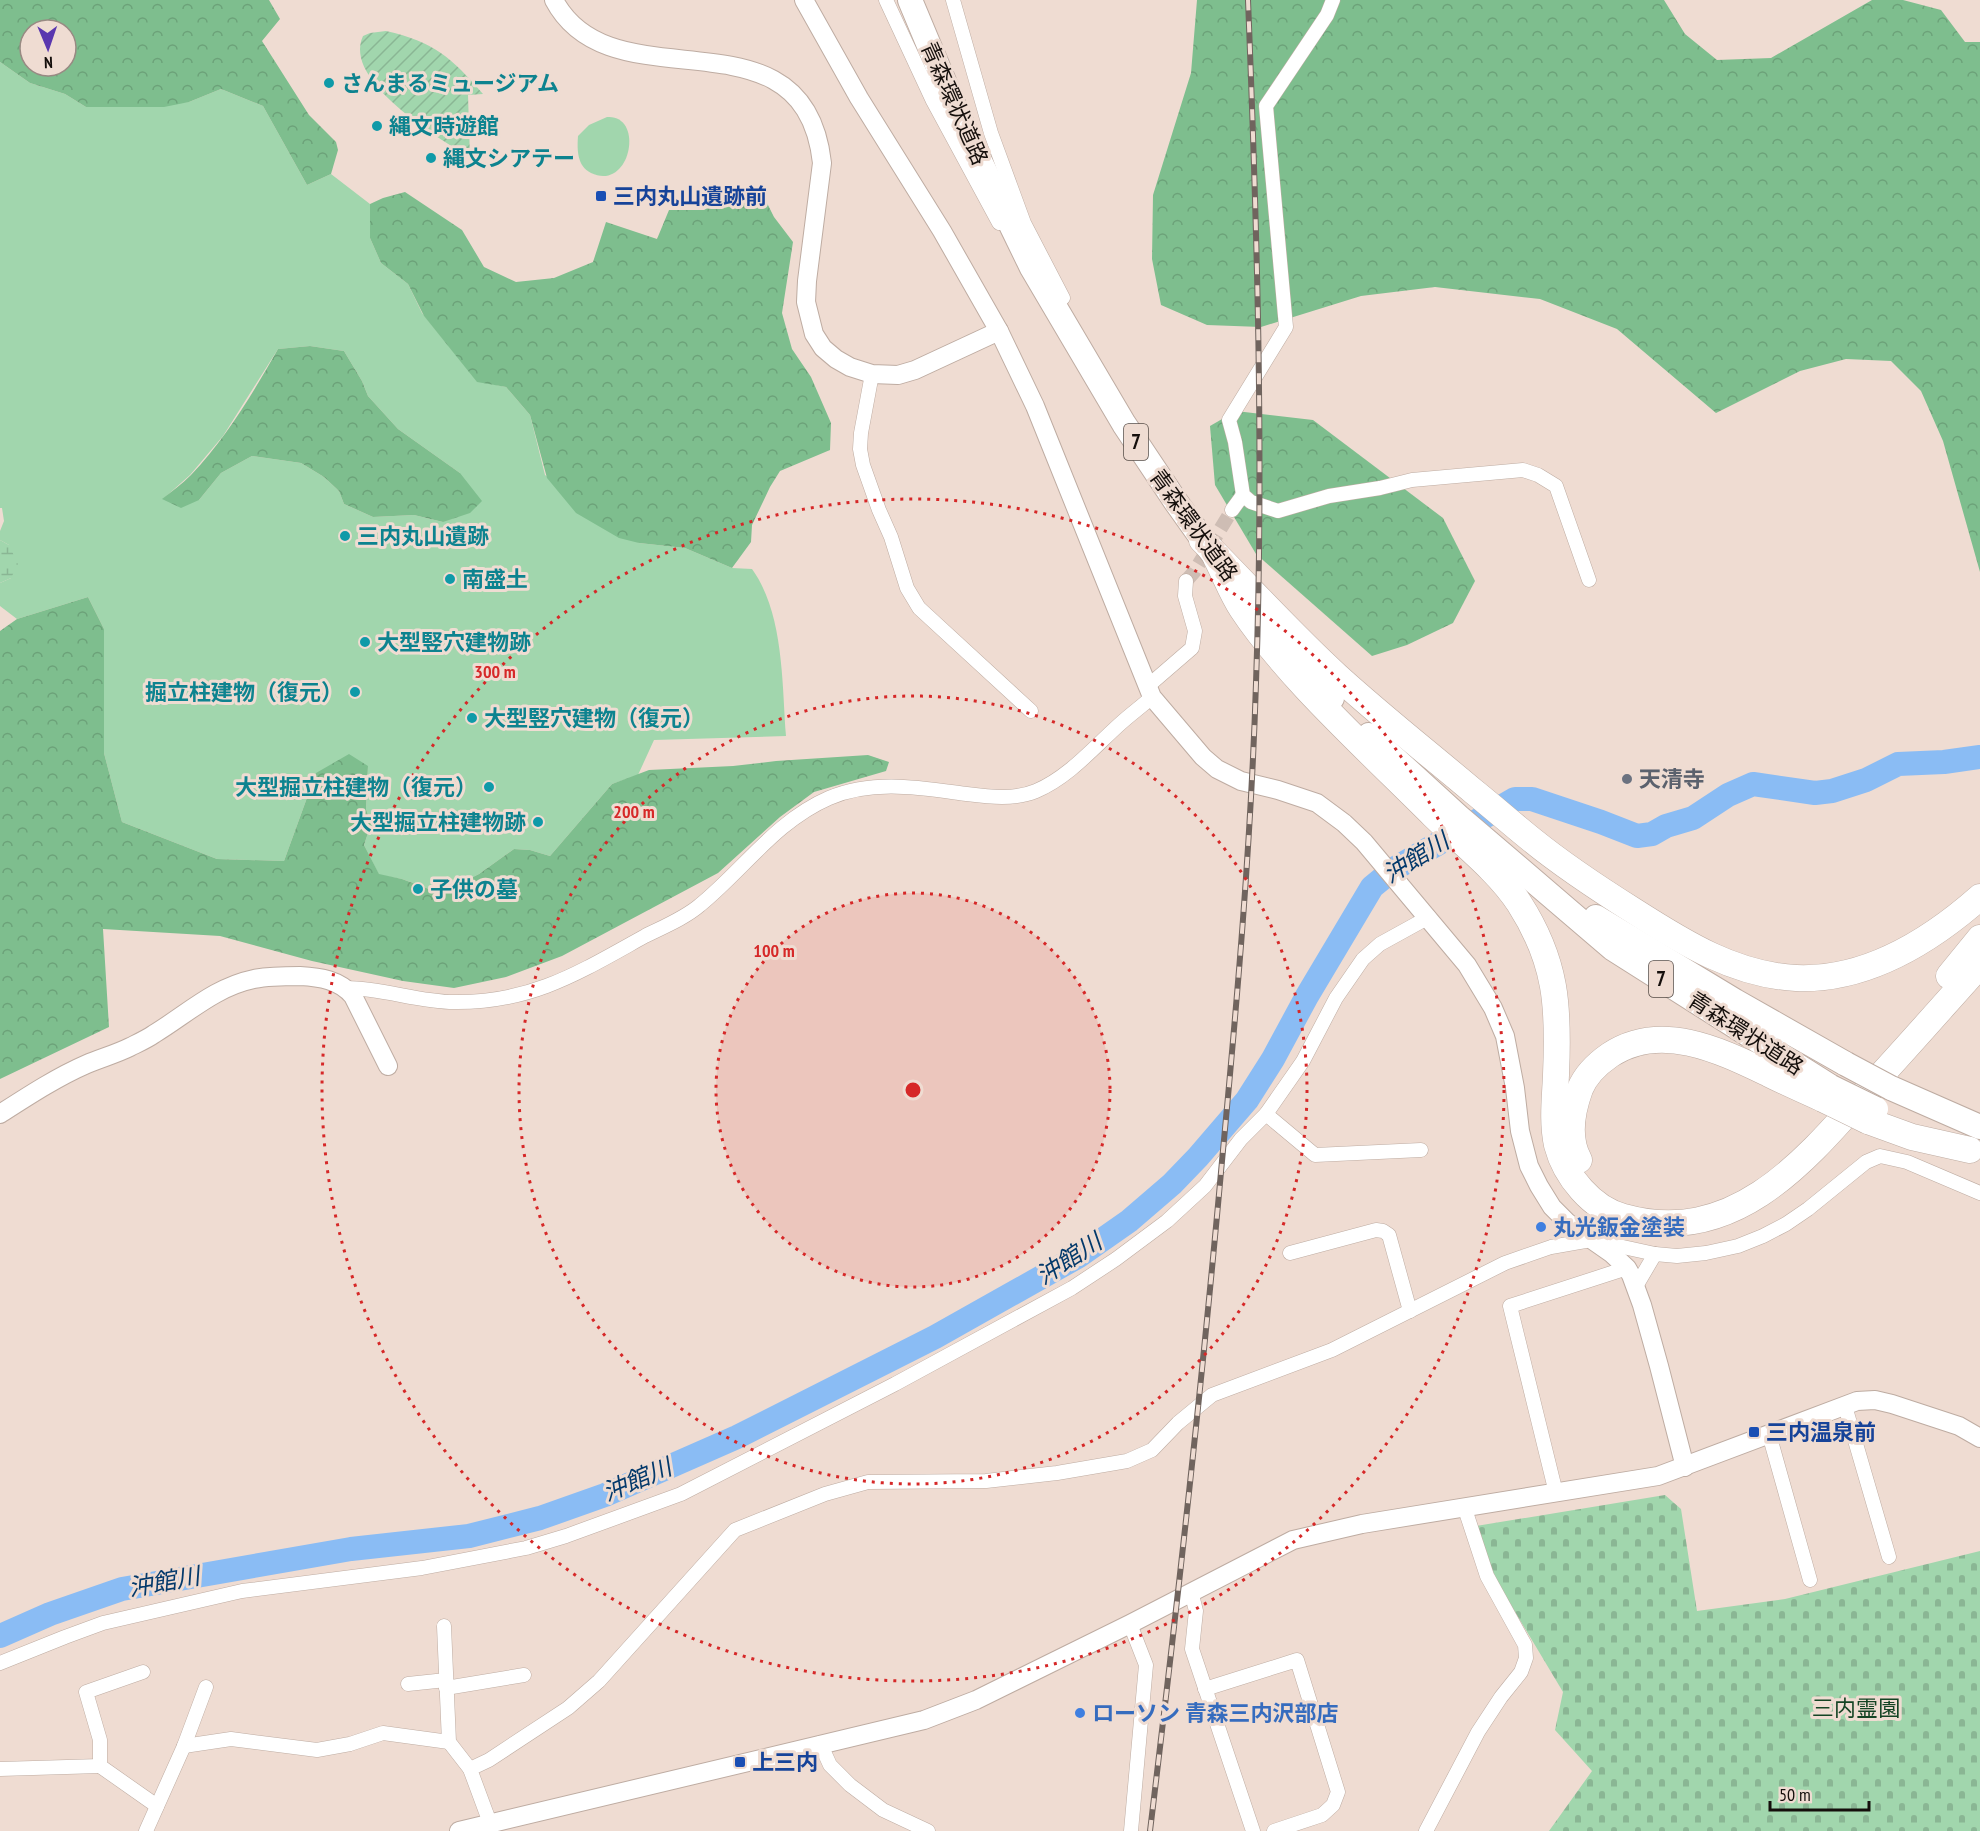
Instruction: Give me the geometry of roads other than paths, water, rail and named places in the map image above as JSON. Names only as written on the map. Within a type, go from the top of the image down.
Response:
[{"type":"highway","name":"青森環状道路","points":[[910,0],[961,122],[1032,268],[1124,424],[1209,549]]},
{"type":"highway","points":[[1209,549],[1337,676],[1533,841],[1598,888],[1666,932],[1704,953],[1733,966],[1762,973],[1796,978],[1832,977],[1889,959],[1933,933],[1980,897]]},
{"type":"highway","points":[[1209,549],[1242,608],[1278,657],[1337,720],[1495,860],[1533,924],[1545,954],[1554,988],[1558,1016],[1554,1122],[1557,1147],[1566,1169],[1577,1185],[1594,1201],[1617,1215],[1642,1222],[1670,1224],[1695,1222],[1722,1214],[1741,1205],[1776,1183],[1798,1166],[1837,1125],[1980,965]]},
{"type":"highway","name":"青森環状道路","points":[[1495,860],[1846,1064],[1891,1088],[1980,1127]]},
{"type":"highway","name":"青森環状道路","points":[[1495,860],[1612,948],[1827,1093]]},
{"type":"highway","points":[[1975,1152],[1912,1137],[1872,1115],[1827,1093],[1706,1046],[1673,1040],[1647,1040],[1620,1048],[1598,1064],[1583,1082],[1574,1105],[1572,1131],[1577,1156],[1591,1180],[1612,1197],[1636,1208],[1668,1213],[1699,1208],[1720,1202],[1750,1188],[1786,1158],[1826,1116],[1980,938]]},
{"type":"street","points":[[554,0],[569,20],[586,36],[609,46],[723,59],[752,66],[775,75],[793,90],[805,105],[815,123],[822,163],[806,302],[814,334],[836,359],[850,367],[872,374],[898,375],[915,370],[999,331]]},
{"type":"street","points":[[804,0],[859,98],[942,231],[999,331],[1035,406],[1150,692],[1203,757],[1217,769],[1241,781],[1317,803],[1344,823],[1364,842],[1467,965],[1493,1008],[1505,1036],[1520,1131],[1529,1166],[1552,1207],[1568,1223],[1611,1253],[1627,1268],[1659,1366],[1685,1467]]},
{"type":"street","points":[[886,0],[933,102],[993,214],[1032,268]]},
{"type":"street","points":[[953,0],[991,133],[1024,223],[1065,304],[1110,383],[1124,424]]},
{"type":"street","points":[[1333,0],[1327,15],[1266,106],[1286,327],[1229,420],[1235,442],[1243,495],[1251,502],[1278,511],[1329,496],[1380,489],[1412,480],[1523,470],[1538,475],[1556,486],[1589,580]]},
{"type":"street","points":[[872,374],[860,449],[863,465],[891,537],[907,588],[919,608],[1031,711]]},
{"type":"street","points":[[1232,510],[1243,495]]},
{"type":"street","points":[[0,1114],[88,1064],[124,1050],[155,1034],[205,999],[253,979],[278,976],[326,979],[346,988],[364,988],[452,1002],[485,1002],[551,986],[698,907],[777,831],[803,812],[829,798],[856,789],[888,786],[920,787],[991,797],[1035,792],[1076,765],[1122,722],[1192,648],[1196,631],[1185,596],[1186,581]]},
{"type":"street","points":[[0,1663],[103,1623],[242,1591],[422,1568],[526,1548],[566,1536],[681,1494],[895,1384],[1072,1288],[1167,1221],[1205,1186],[1241,1139],[1266,1114],[1303,1061],[1336,998],[1363,959],[1423,911]]},
{"type":"street","points":[[346,988],[353,996],[388,1066]]},
{"type":"street","points":[[1266,1114],[1316,1155],[1420,1150]]},
{"type":"street","points":[[470,1768],[489,1760],[568,1708],[599,1681],[735,1530],[825,1494],[868,1482],[986,1481],[1057,1473],[1127,1461],[1152,1450],[1178,1423],[1212,1395],[1332,1350],[1505,1263],[1551,1247],[1591,1240],[1655,1254],[1677,1256],[1738,1246],[1786,1224],[1866,1162],[1880,1156],[1906,1162],[1980,1193]]},
{"type":"street","points":[[1290,1253],[1377,1230],[1383,1231],[1389,1235],[1410,1311]]},
{"type":"street","points":[[1635,1288],[1655,1254]]},
{"type":"street","points":[[1556,1493],[1510,1306],[1627,1268]]},
{"type":"street","points":[[459,1831],[924,1720],[976,1700],[1293,1540],[1362,1524],[1464,1506],[1658,1476],[1857,1401],[1875,1400],[1892,1404],[1959,1426],[1980,1438]]},
{"type":"street","points":[[1845,1406],[1889,1557]]},
{"type":"street","points":[[1769,1434],[1810,1580]]},
{"type":"street","points":[[1426,1831],[1478,1732],[1521,1672],[1526,1658],[1526,1645],[1487,1576],[1464,1506]]},
{"type":"street","points":[[1191,1591],[1196,1611],[1192,1649],[1252,1831]]},
{"type":"street","points":[[1130,1624],[1146,1665],[1131,1831]]},
{"type":"street","points":[[444,1626],[449,1742],[470,1768],[490,1822]]},
{"type":"street","points":[[1205,1689],[1297,1660],[1338,1792],[1333,1805],[1322,1815],[1274,1831]]},
{"type":"street","points":[[100,1766],[100,1740],[86,1692],[143,1672]]},
{"type":"street","points":[[408,1684],[446,1684],[524,1675]]},
{"type":"street","points":[[146,1831],[184,1746],[206,1687]]},
{"type":"street","points":[[184,1746],[231,1739],[317,1750],[350,1744],[383,1733],[449,1742]]},
{"type":"street","points":[[820,1743],[830,1765],[850,1785],[883,1810],[928,1831]]},
{"type":"street","points":[[0,1769],[100,1766],[157,1806]]},
{"type":"waterway","name":"沖館川","points":[[0,1636],[50,1614],[122,1589],[351,1549],[469,1536],[540,1518],[605,1495],[737,1437],[935,1337],[1079,1256],[1129,1221],[1172,1184],[1247,1100],[1372,887],[1394,869],[1515,799],[1532,799],[1637,836],[1652,834],[1666,826],[1693,818],[1728,795],[1753,784],[1815,793],[1832,791],[1866,780],[1898,764],[1944,762],[1980,757]]},
{"type":"tunnel","points":[[1186,581],[1194,572],[1232,510]]},
{"type":"railway","points":[[1150,1831],[1206,1329],[1228,1101],[1251,803],[1258,598],[1259,427],[1257,256],[1248,0]]},
{"type":"place","name":"さんまるミュージアム","points":[[329,83]]},
{"type":"place","name":"縄文時遊館","points":[[377,126]]},
{"type":"place","name":"縄文シアテー","points":[[431,158]]},
{"type":"place","name":"三内丸山遺跡前","points":[[601,196]]},
{"type":"place","name":"三内丸山遺跡","points":[[345,536]]},
{"type":"place","name":"南盛土","points":[[450,579]]},
{"type":"place","name":"大型竪穴建物跡","points":[[365,642]]},
{"type":"place","name":"掘立柱建物（復元）","points":[[355,692]]},
{"type":"place","name":"大型竪穴建物（復元）","points":[[472,718]]},
{"type":"place","name":"天清寺","points":[[1627,779]]},
{"type":"place","name":"大型掘立柱建物（復元）","points":[[489,787]]},
{"type":"place","name":"大型掘立柱建物跡","points":[[538,822]]},
{"type":"place","name":"子供の墓","points":[[418,889]]},
{"type":"place","name":"丸光鈑金塗装","points":[[1541,1227]]},
{"type":"place","name":"三内温泉前","points":[[1754,1432]]},
{"type":"place","name":"ローソン 青森三内沢部店","points":[[1080,1713]]},
{"type":"place","name":"上三内","points":[[740,1762]]},
{"type":"park label","name":"三内霊園","points":[[1856,1708]]}]
